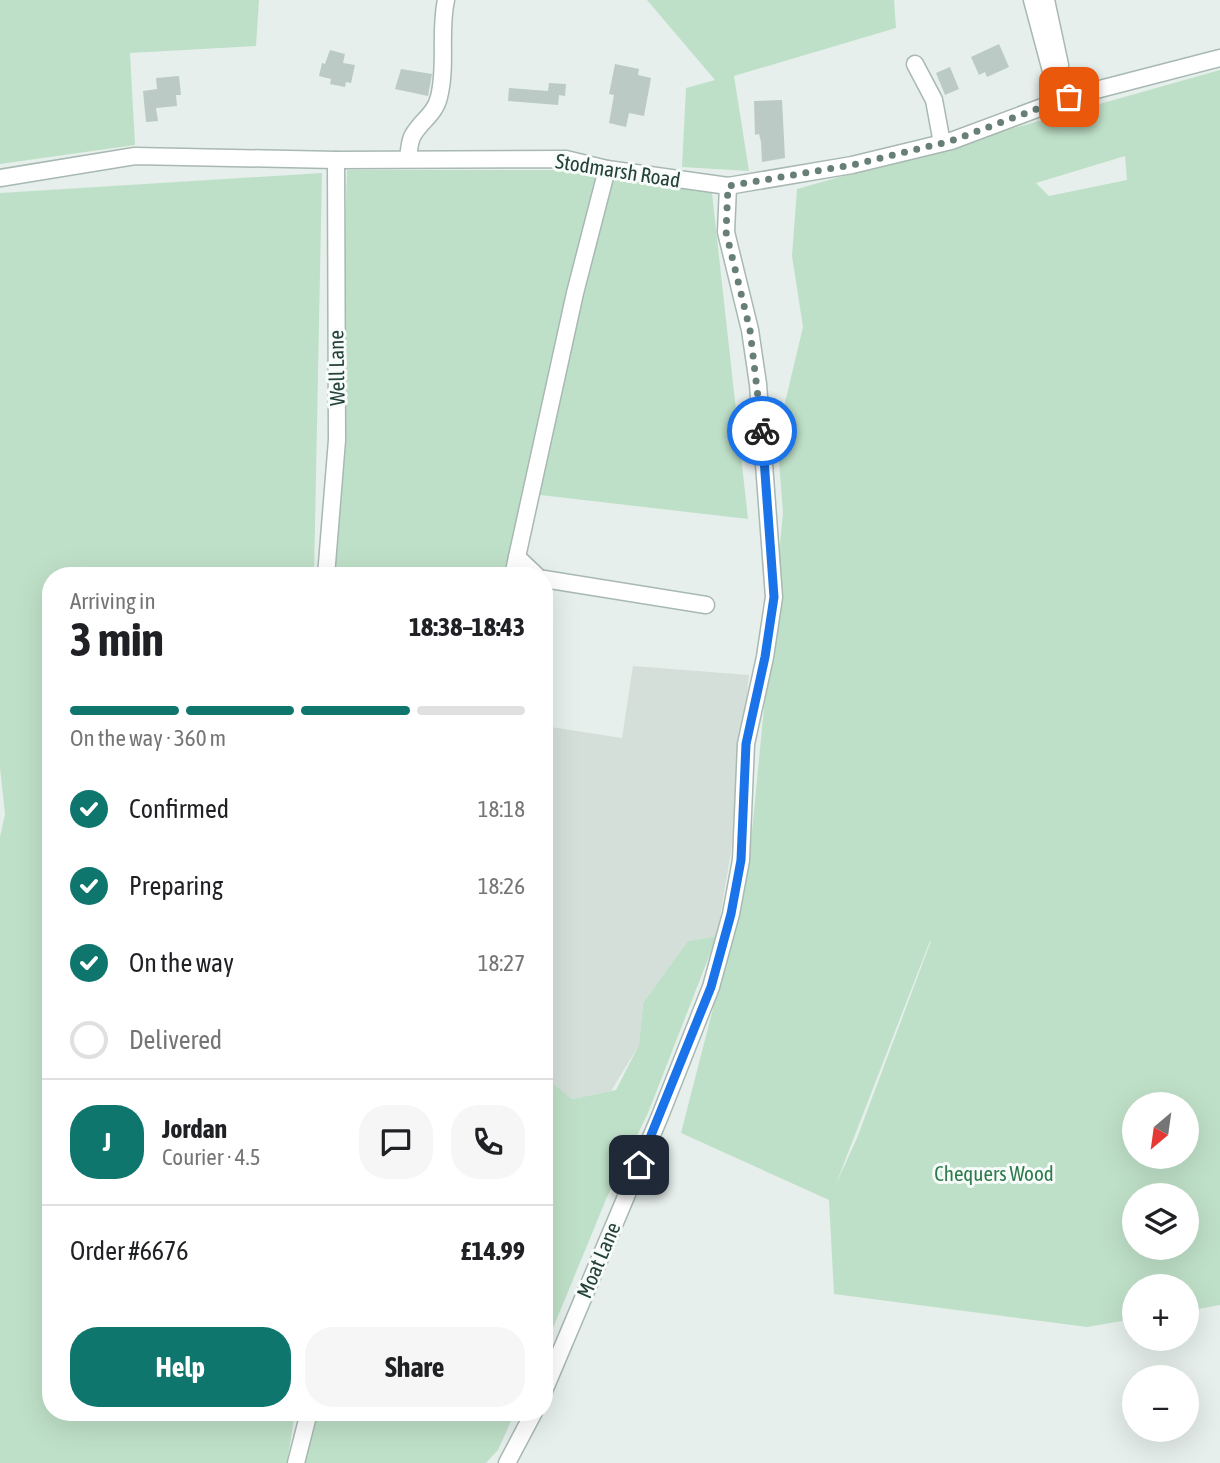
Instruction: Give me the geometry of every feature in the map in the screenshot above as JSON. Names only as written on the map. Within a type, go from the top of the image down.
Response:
[{"type":"street","points":[[408,159],[413,135],[430,117],[439,99],[445,64],[442,19],[446,0]]},
{"type":"street","points":[[1032,0],[1064,99]]},
{"type":"street","points":[[1046,0],[1064,99]]},
{"type":"street","name":"Stodmarsh Road","points":[[0,178],[135,156],[336,160],[566,159],[607,169],[728,186],[852,165],[942,143],[1064,99],[1220,58]]},
{"type":"street","points":[[915,64],[934,100],[942,143]]},
{"type":"street","name":"Well Lane","points":[[327,567],[337,440],[336,160]]},
{"type":"street","points":[[515,567],[575,293],[607,169]]},
{"type":"street","name":"Moat Lane","points":[[553,1370],[711,987],[731,914],[741,860],[746,744],[765,657],[774,597],[758,384],[750,330],[726,232],[728,186]]},
{"type":"street","points":[[517,557],[528,567]]},
{"type":"street","points":[[553,580],[706,606]]},
{"type":"street","points":[[296,1463],[307,1421]]},
{"type":"street","points":[[508,1463],[529,1421]]},
{"type":"shaded area","points":[[633,666],[749,675],[731,851],[717,936],[688,941],[643,1003],[639,1045],[611,1091],[572,1099],[553,1083],[553,727],[622,738]]},
{"type":"green space","points":[[0,0],[259,0],[256,46],[130,53],[135,145],[0,164]]},
{"type":"green space","points":[[647,0],[894,0],[896,28],[734,76],[749,171],[682,167],[686,88],[715,80]]},
{"type":"green space","name":"Chequers Wood","points":[[1220,70],[1220,1305],[1199,1309],[1199,1274],[1122,1274],[1122,1321],[1087,1327],[834,1294],[829,1200],[681,1133],[748,872],[783,513],[777,436],[803,327],[792,256],[797,189]],"holes":[[[1125,156],[1127,180],[1049,196],[1036,183]],[[930,941],[857,1138],[836,1184]]]},
{"type":"green space","points":[[347,170],[563,170],[712,193],[748,519],[523,493],[509,567],[334,567]]},
{"type":"green space","points":[[322,173],[314,567],[42,567],[42,1421],[294,1421],[287,1463],[0,1463],[0,837],[5,814],[0,768],[0,193]]},
{"type":"green space","points":[[717,936],[648,1113],[607,1197],[553,1328],[553,1083],[572,1099],[616,1090],[639,1045],[643,1003],[688,941]]},
{"type":"green space","points":[[316,1421],[511,1421],[498,1450],[486,1463],[305,1463]]},
{"type":"building","points":[[999,44],[1009,67],[987,77],[985,72],[979,75],[971,57]]},
{"type":"building","points":[[330,50],[345,54],[343,63],[355,65],[351,83],[346,82],[345,87],[330,84],[331,79],[319,76],[322,63],[325,64]]},
{"type":"building","points":[[615,64],[639,69],[638,75],[651,78],[644,116],[629,113],[626,127],[609,123],[614,95],[609,94]]},
{"type":"building","points":[[950,67],[959,89],[945,95],[936,73]]},
{"type":"building","points":[[401,69],[432,74],[428,96],[395,89]]},
{"type":"building","points":[[179,76],[181,95],[176,95],[177,106],[156,108],[158,121],[146,122],[143,91],[157,89],[156,78]]},
{"type":"building","points":[[549,83],[566,84],[565,96],[559,95],[558,105],[508,101],[509,88],[548,91]]},
{"type":"building","points":[[782,100],[785,158],[762,162],[759,134],[755,135],[754,101]]},
{"type":"way so far","points":[[762,431],[750,330],[726,232],[728,186],[852,165],[951,141],[1069,97]]},
{"type":"route","points":[[639,1165],[711,987],[731,914],[741,860],[746,744],[765,657],[774,597],[762,431]]}]
